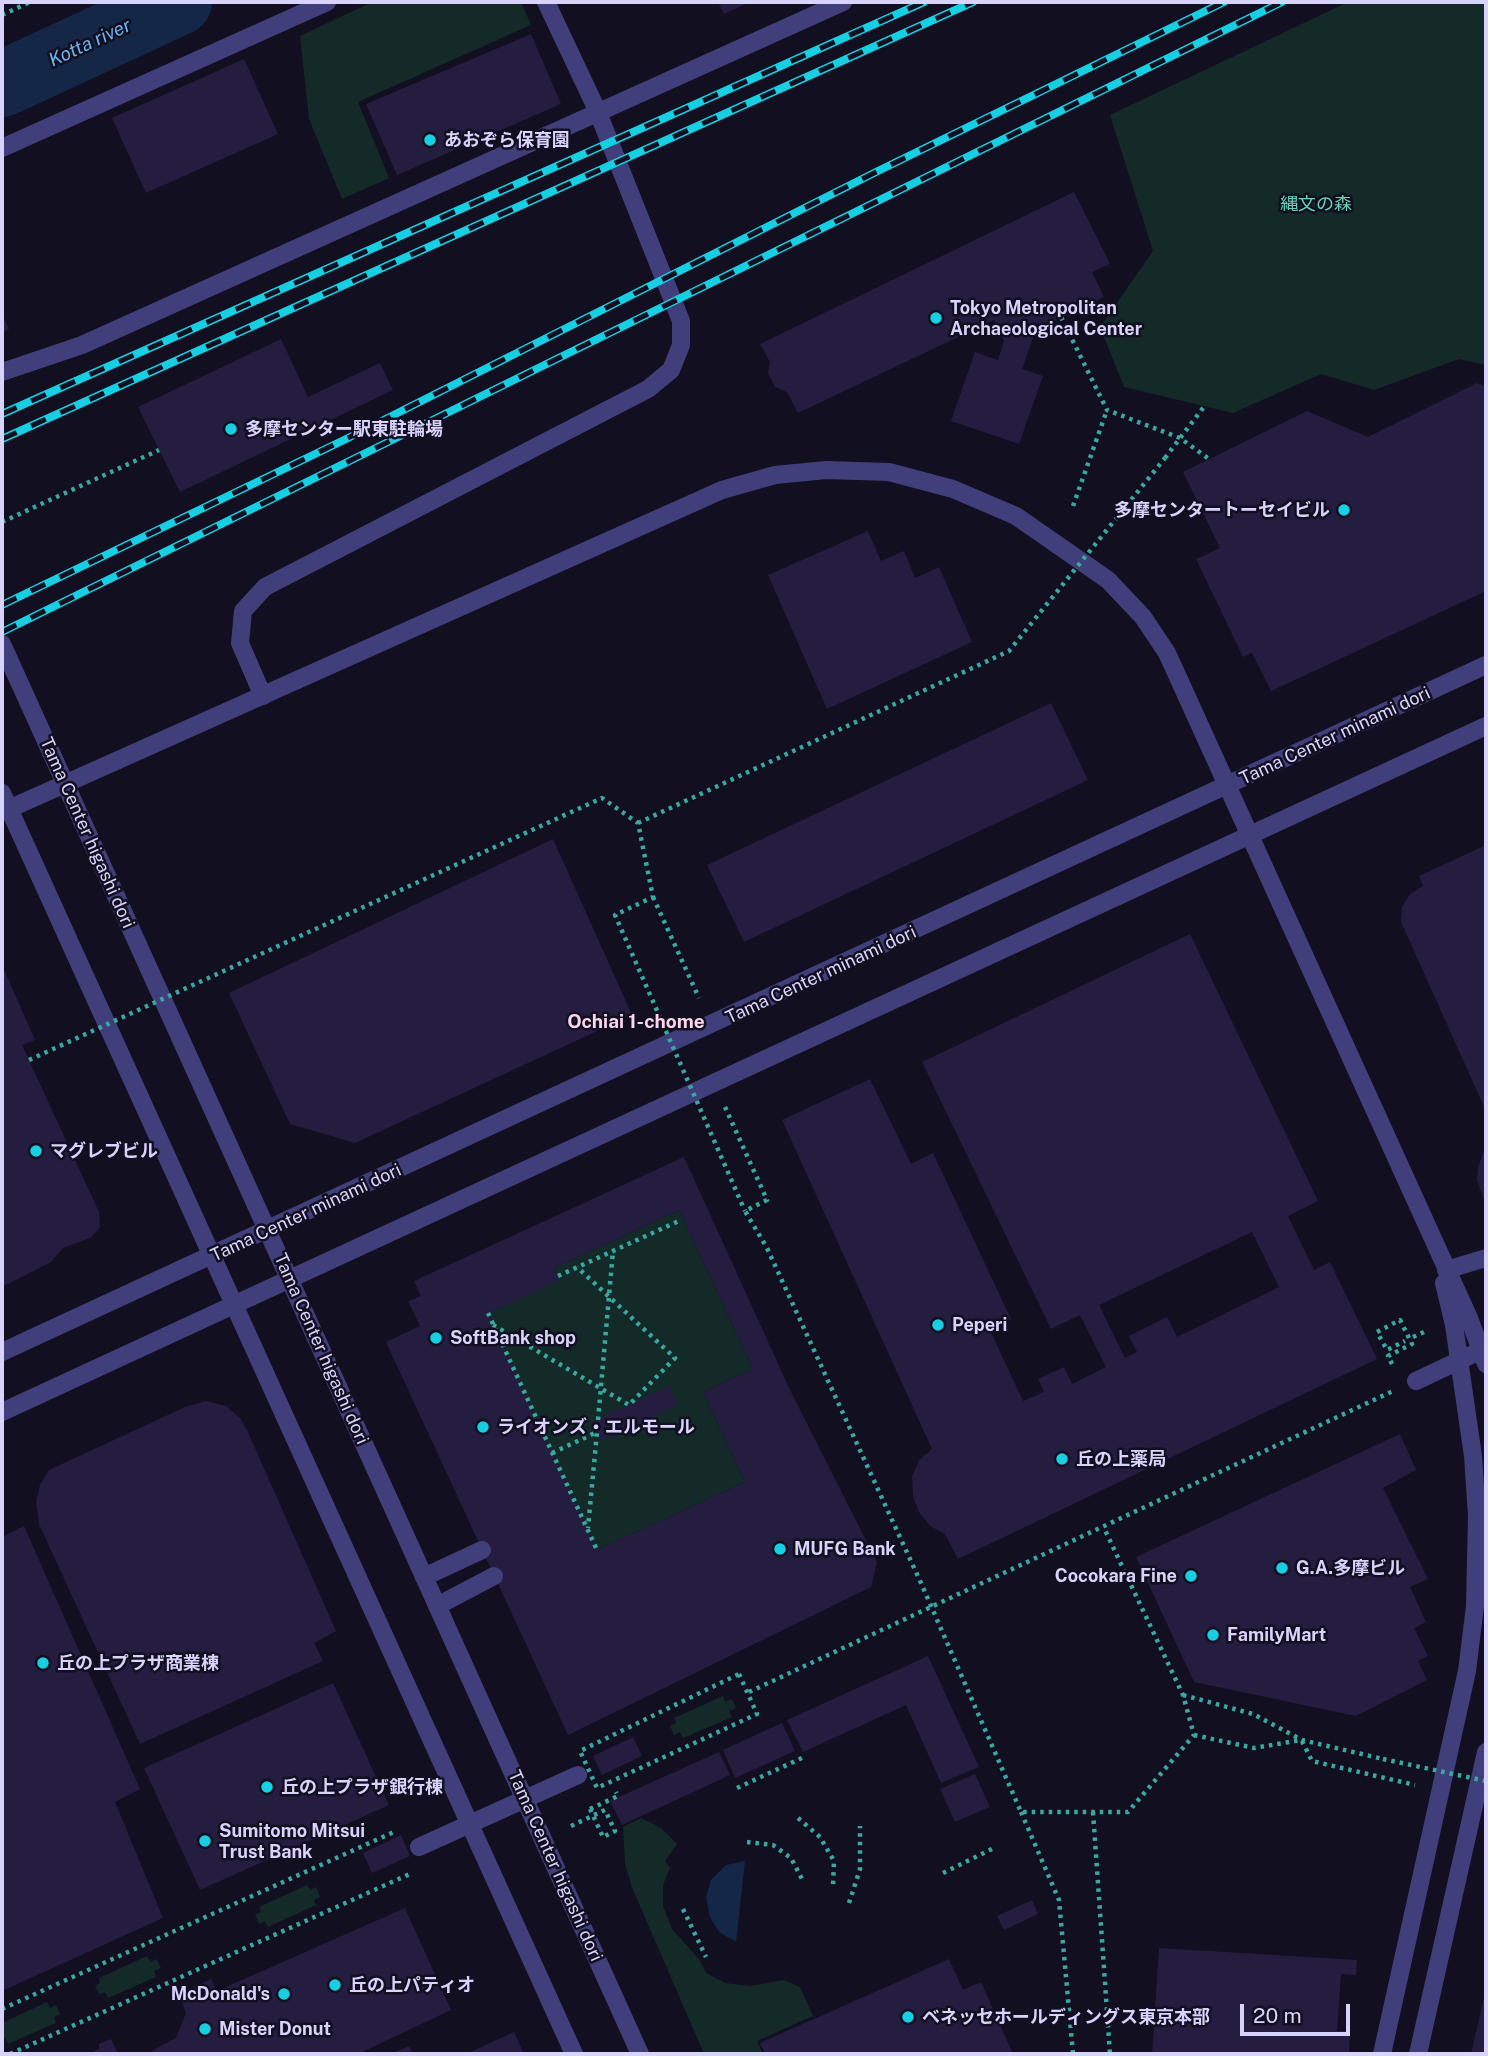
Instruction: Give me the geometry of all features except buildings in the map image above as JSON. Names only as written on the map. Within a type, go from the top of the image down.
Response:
[{"type":"street","points":[[2,148],[327,2]]},
{"type":"street","points":[[263,696],[240,643],[243,611],[265,587],[648,389],[671,370],[681,345],[681,321],[597,110],[546,2]]},
{"type":"street","points":[[2,372],[82,345],[597,110],[843,2]]},
{"type":"street","points":[[574,2054],[4,804],[65,784],[722,490],[775,475],[826,471],[889,472],[953,489],[1016,516],[1108,580],[1143,617],[1167,653],[1486,1364]]},
{"type":"street","name":"Tama Center higashi dori","points":[[2,644],[640,2054]]},
{"type":"street","name":"Tama Center minami dori","points":[[2,1352],[1486,665]]},
{"type":"street","points":[[2,1412],[1486,726]]},
{"type":"street","points":[[1382,2054],[1467,1671],[1475,1606],[1477,1516],[1473,1456],[1454,1325],[1435,1247]]},
{"type":"street","points":[[1446,1270],[1486,1258]]},
{"type":"street","points":[[1416,1381],[1486,1348]]},
{"type":"street","points":[[424,1577],[482,1550]]},
{"type":"street","points":[[437,1606],[494,1576]]},
{"type":"street","points":[[1419,2054],[1486,1752]]},
{"type":"street","points":[[419,1847],[578,1775]]},
{"type":"path","points":[[2,15],[30,2]]},
{"type":"path","points":[[1061,317],[1107,410],[1180,438],[1209,459]]},
{"type":"path","points":[[638,823],[1009,651],[1206,404]]},
{"type":"path","points":[[1073,506],[1107,410]]},
{"type":"path","points":[[2,522],[159,450]]},
{"type":"path","points":[[29,1060],[602,798],[638,823],[653,897],[701,1003]]},
{"type":"path","points":[[653,897],[615,915],[745,1211],[767,1248],[931,1608],[1059,1900],[1073,2054]]},
{"type":"path","points":[[724,1107],[767,1200],[745,1211]]},
{"type":"path","points":[[558,1276],[681,1220]]},
{"type":"path","points":[[598,1420],[613,1251]]},
{"type":"path","points":[[493,1325],[629,1405],[675,1358],[577,1267]]},
{"type":"path","points":[[488,1313],[597,1550]]},
{"type":"path","points":[[1392,1364],[1388,1356],[1412,1344],[1400,1320],[1377,1332],[1387,1350],[1405,1341]]},
{"type":"path","points":[[1413,1338],[1426,1331]]},
{"type":"path","points":[[749,1692],[1416,1381]]},
{"type":"path","points":[[552,1453],[597,1432],[588,1529]]},
{"type":"path","points":[[1104,1528],[1183,1695],[1194,1735]]},
{"type":"path","points":[[739,1674],[749,1692],[757,1714],[597,1788],[580,1751],[739,1674]]},
{"type":"path","points":[[1183,1695],[1254,1714],[1302,1740],[1486,1781]]},
{"type":"path","points":[[1021,1812],[1128,1812],[1194,1735]]},
{"type":"path","points":[[1194,1735],[1254,1748],[1302,1740]]},
{"type":"path","points":[[1302,1740],[1312,1761],[1424,1787]]},
{"type":"path","points":[[737,1788],[804,1757]]},
{"type":"path","points":[[571,1826],[605,1810],[615,1831],[603,1838],[590,1809],[618,1796],[617,1793]]},
{"type":"path","points":[[1093,1812],[1110,2054]]},
{"type":"path","points":[[798,1818],[820,1837],[834,1861],[833,1886]]},
{"type":"path","points":[[849,1903],[860,1870],[860,1826]]},
{"type":"path","points":[[2,2009],[404,1828]]},
{"type":"path","points":[[747,1842],[773,1845],[791,1858],[802,1879]]},
{"type":"path","points":[[943,1872],[992,1849]]},
{"type":"path","points":[[10,2054],[422,1868]]},
{"type":"path","points":[[683,1909],[706,1957]]},
{"type":"green space","points":[[372,2],[521,2],[531,25],[358,102],[389,178],[342,199],[309,119],[300,36]]},
{"type":"green space","name":"縄文の森","points":[[1348,2],[1486,2],[1486,365],[1459,359],[1374,390],[1321,374],[1233,413],[1124,387],[1100,327],[1153,251],[1110,115]]},
{"type":"green space","points":[[679,1210],[753,1369],[703,1392],[745,1482],[597,1550],[488,1313],[559,1280],[554,1268]]},
{"type":"green space","points":[[723,1696],[725,1702],[732,1699],[736,1708],[729,1711],[732,1717],[683,1738],[680,1732],[674,1735],[670,1726],[676,1723],[674,1718]]},
{"type":"green space","points":[[641,1818],[661,1828],[677,1844],[665,1861],[670,1868],[663,1885],[663,1906],[672,1929],[699,1959],[706,1973],[725,1983],[750,1986],[784,1980],[800,1987],[813,2016],[757,2041],[763,2054],[704,2054],[631,1885],[625,1863],[623,1827]]},
{"type":"green space","points":[[307,1885],[310,1890],[316,1887],[320,1897],[314,1900],[316,1905],[268,1927],[265,1921],[259,1924],[255,1914],[261,1912],[259,1907]]},
{"type":"green space","points":[[147,1956],[150,1962],[156,1959],[161,1968],[154,1971],[156,1977],[108,1998],[105,1992],[99,1994],[95,1986],[100,1983],[99,1978]]},
{"type":"green space","points":[[47,2002],[50,2008],[56,2005],[60,2014],[54,2017],[56,2023],[8,2044],[5,2038],[2,2039],[2,2023]]},
{"type":"water","points":[[745,1861],[736,1942],[719,1932],[710,1917],[706,1897],[711,1880],[726,1865]]},
{"type":"waterway","name":"Kotta river","points":[[2,84],[179,2]]},
{"type":"railway","points":[[2,414],[924,2]]},
{"type":"railway","points":[[2,439],[973,2]]},
{"type":"railway","points":[[2,605],[342,441],[878,171],[1224,2]]},
{"type":"railway","points":[[2,632],[1282,2]]},
{"type":"place","name":"あおぞら保育園","points":[[430,140]]},
{"type":"place","name":"Tokyo Metropolitan Archaeological Center","points":[[936,318]]},
{"type":"place","name":"多摩センター駅東駐輪場","points":[[231,429]]},
{"type":"place","name":"多摩センタートーセイビル","points":[[1344,510]]},
{"type":"place","name":"マグレブビル","points":[[36,1151]]},
{"type":"place","name":"Peperi","points":[[938,1325]]},
{"type":"place","name":"SoftBank shop","points":[[436,1338]]},
{"type":"place","name":"ライオンズ・エルモール","points":[[483,1427]]},
{"type":"place","name":"丘の上薬局","points":[[1062,1459]]},
{"type":"place","name":"MUFG Bank","points":[[780,1549]]},
{"type":"place","name":"G.A.多摩ビル","points":[[1282,1568]]},
{"type":"place","name":"Cocokara Fine","points":[[1191,1576]]},
{"type":"place","name":"FamilyMart","points":[[1213,1635]]},
{"type":"place","name":"丘の上プラザ商業棟","points":[[43,1663]]},
{"type":"place","name":"丘の上プラザ銀行棟","points":[[267,1787]]},
{"type":"place","name":"Sumitomo Mitsui Trust Bank","points":[[205,1841]]},
{"type":"place","name":"丘の上パティオ","points":[[335,1985]]},
{"type":"place","name":"McDonald's","points":[[284,1994]]},
{"type":"place","name":"ベネッセホールディングス東京本部","points":[[908,2017]]},
{"type":"place","name":"Mister Donut","points":[[205,2029]]},
{"type":"district","name":"Ochiai 1-chome","points":[[636,1022]]}]
